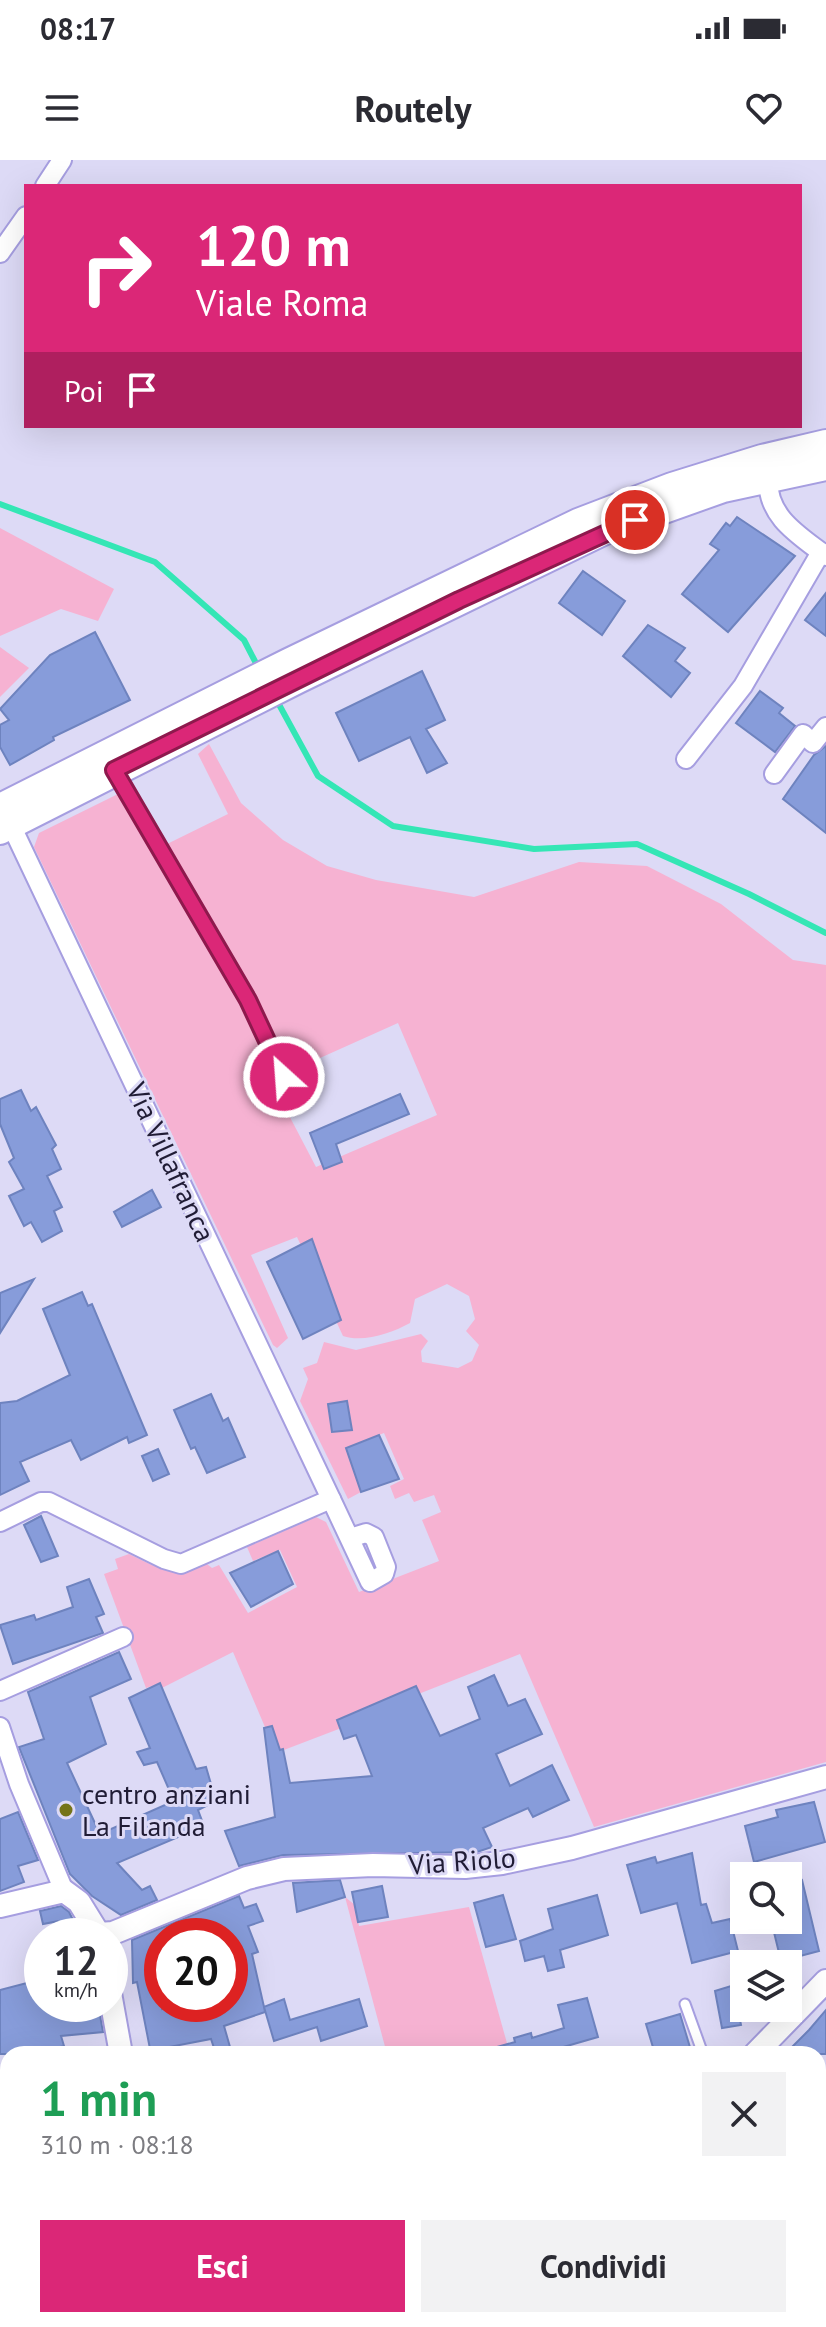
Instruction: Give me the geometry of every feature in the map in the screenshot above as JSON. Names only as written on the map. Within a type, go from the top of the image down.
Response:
[{"type":"main road","points":[[404,617],[578,522],[672,486],[762,458],[826,443]]},
{"type":"main road","points":[[3,817],[347,644],[605,531],[723,489],[826,467]]},
{"type":"street","points":[[46,184],[62,160]]},
{"type":"street","points":[[0,253],[24,219]]},
{"type":"street","points":[[686,759],[743,686],[823,554],[776,513],[768,496],[768,480]]},
{"type":"street","points":[[774,774],[803,734],[813,743],[826,727]]},
{"type":"street","name":"Via Villafranca","points":[[3,817],[350,1538]]},
{"type":"street","points":[[0,1522],[49,1502],[164,1559],[181,1564],[331,1499]]},
{"type":"street","points":[[0,1691],[123,1637]]},
{"type":"street","points":[[0,1727],[19,1784],[64,1891],[79,1902],[89,1918]]},
{"type":"street","name":"Via Riolo","points":[[128,1927],[247,1878],[284,1869],[502,1863],[572,1848],[826,1777]]},
{"type":"street","points":[[0,1906],[64,1891]]},
{"type":"street","points":[[763,2046],[826,1981]]},
{"type":"street","points":[[115,2022],[120,2046]]},
{"type":"lane","points":[[110,763],[248,1000],[284,1077]]},
{"type":"lane","points":[[685,2004],[700,2046]]},
{"type":"shaded area","points":[[0,528],[114,589],[98,621],[61,609],[0,636]]},
{"type":"shaded area","points":[[0,647],[29,668],[0,697]]},
{"type":"shaded area","points":[[209,744],[241,803],[283,840],[327,866],[376,880],[474,897],[579,862],[647,866],[721,904],[793,960],[826,965],[826,1762],[594,1827],[520,1654],[421,1693],[412,1701],[276,1753],[233,1652],[158,1690],[155,1685],[146,1688],[104,1574],[118,1569],[115,1559],[129,1554],[176,1571],[207,1564],[212,1568],[219,1565],[248,1613],[297,1587],[280,1550],[253,1561],[247,1547],[316,1517],[326,1522],[359,1592],[439,1561],[422,1520],[441,1512],[434,1495],[414,1502],[409,1493],[395,1499],[390,1486],[404,1479],[384,1433],[347,1448],[361,1492],[348,1499],[300,1401],[308,1379],[303,1368],[317,1363],[324,1342],[356,1350],[421,1334],[428,1341],[421,1351],[422,1362],[458,1368],[472,1361],[479,1345],[466,1331],[475,1319],[469,1296],[447,1284],[415,1299],[410,1323],[403,1327],[368,1338],[343,1336],[297,1237],[251,1255],[288,1338],[277,1348],[273,1345],[34,847],[39,833],[118,794],[122,795],[240,999],[276,1070],[270,1079],[316,1167],[437,1115],[398,1023],[291,1071],[163,846],[228,814],[198,754]]},
{"type":"shaded area","points":[[345,1897],[355,1905],[359,1926],[469,1907],[508,2046],[385,2046]]},
{"type":"building","points":[[737,517],[795,556],[728,632],[682,594],[719,550],[710,544],[726,523],[730,526]]},
{"type":"building","points":[[583,571],[625,601],[602,635],[559,603]]},
{"type":"building","points":[[826,593],[826,636],[805,620]]},
{"type":"building","points":[[648,625],[685,648],[675,661],[690,673],[671,697],[623,656]]},
{"type":"building","points":[[95,632],[130,700],[53,737],[54,740],[10,765],[0,747],[0,725],[9,720],[0,709],[50,655]]},
{"type":"building","points":[[422,671],[445,720],[426,729],[447,763],[427,773],[410,737],[359,761],[336,713]]},
{"type":"building","points":[[760,691],[783,708],[779,713],[795,726],[775,752],[736,723]]},
{"type":"building","points":[[826,746],[826,833],[783,799],[814,755]]},
{"type":"building","points":[[21,1090],[31,1111],[36,1107],[56,1145],[52,1149],[61,1169],[47,1176],[62,1207],[54,1211],[62,1231],[42,1242],[31,1222],[24,1226],[9,1196],[24,1189],[9,1162],[14,1158],[0,1124],[0,1099]]},
{"type":"building","points":[[400,1094],[409,1114],[336,1144],[342,1162],[324,1169],[310,1133]]},
{"type":"building","points":[[152,1190],[161,1207],[122,1227],[114,1212]]},
{"type":"building","points":[[312,1239],[341,1320],[303,1339],[267,1262]]},
{"type":"building","points":[[34,1279],[0,1333],[0,1293]]},
{"type":"building","points":[[82,1292],[88,1306],[92,1304],[147,1435],[129,1443],[127,1437],[81,1460],[71,1440],[20,1462],[29,1481],[0,1495],[0,1403],[17,1401],[70,1375],[43,1309]]},
{"type":"building","points":[[211,1394],[223,1421],[228,1418],[245,1457],[207,1473],[195,1447],[191,1449],[174,1410]]},
{"type":"building","points":[[347,1401],[352,1430],[332,1432],[328,1404]]},
{"type":"building","points":[[379,1435],[399,1479],[361,1492],[346,1448]]},
{"type":"building","points":[[158,1449],[169,1474],[153,1481],[142,1456]]},
{"type":"building","points":[[41,1516],[58,1556],[41,1562],[24,1525]]},
{"type":"building","points":[[278,1551],[293,1584],[251,1607],[230,1573]]},
{"type":"building","points":[[89,1579],[104,1614],[96,1617],[103,1633],[13,1664],[0,1625],[34,1615],[36,1620],[73,1607],[67,1587]]},
{"type":"building","points":[[119,1652],[131,1679],[90,1697],[106,1744],[67,1763],[100,1834],[174,1801],[157,1762],[144,1765],[137,1752],[150,1748],[129,1698],[160,1683],[196,1769],[206,1767],[216,1801],[198,1810],[204,1826],[117,1863],[142,1890],[150,1886],[157,1900],[121,1915],[92,1896],[70,1874],[19,1747],[44,1739],[28,1692]]},
{"type":"building","points":[[494,1675],[508,1706],[525,1699],[542,1734],[496,1754],[510,1786],[552,1765],[569,1800],[533,1817],[528,1808],[483,1828],[492,1847],[477,1852],[283,1855],[239,1866],[225,1831],[275,1817],[264,1728],[272,1726],[280,1750],[283,1749],[290,1783],[372,1776],[356,1735],[344,1739],[337,1720],[416,1686],[440,1736],[480,1719],[468,1687]]},
{"type":"building","points":[[814,1802],[825,1842],[754,1862],[745,1826],[778,1817],[776,1810]]},
{"type":"building","points":[[18,1812],[38,1860],[18,1866],[24,1882],[0,1891],[0,1819]]},
{"type":"building","points":[[692,1853],[701,1905],[706,1904],[712,1923],[730,1919],[730,1934],[734,1934],[738,1950],[692,1963],[677,1903],[641,1913],[627,1865],[655,1857],[657,1863]]},
{"type":"building","points":[[340,1880],[345,1897],[297,1912],[293,1883]]},
{"type":"building","points":[[802,1880],[819,1951],[802,1955],[802,1950],[778,1950],[774,1934],[802,1934]]},
{"type":"building","points":[[382,1886],[388,1917],[358,1922],[352,1892]]},
{"type":"building","points":[[503,1895],[516,1939],[486,1947],[474,1903]]},
{"type":"building","points":[[597,1895],[608,1935],[560,1950],[564,1967],[548,1971],[544,1956],[525,1961],[520,1941],[553,1929],[548,1909]]},
{"type":"building","points":[[239,1896],[244,1908],[256,1904],[263,1921],[248,1926],[248,1918],[186,1918]]},
{"type":"building","points":[[61,1906],[72,1918],[42,1918],[40,1911]]},
{"type":"building","points":[[248,1926],[258,1952],[252,1954],[265,2012],[248,2018]]},
{"type":"building","points":[[144,1935],[144,2018],[137,1982],[133,1983],[132,1940]]},
{"type":"building","points":[[24,1984],[24,2022],[101,2022],[103,2032],[61,2036],[64,2046],[0,2046],[0,1990]]},
{"type":"building","points":[[730,1986],[730,2022],[740,2022],[741,2025],[722,2028],[715,1991]]},
{"type":"building","points":[[587,1998],[598,2037],[567,2046],[501,2046],[531,2033],[532,2038],[564,2028],[558,2005]]},
{"type":"building","points":[[284,1999],[290,2020],[359,1999],[367,2026],[321,2041],[317,2027],[274,2041],[264,2007]]},
{"type":"building","points":[[826,2010],[826,2046],[793,2046]]},
{"type":"building","points":[[680,2014],[690,2046],[653,2046],[646,2024]]},
{"type":"building","points":[[145,2022],[236,2022],[224,2026],[230,2046],[213,2046],[211,2039],[174,2046],[149,2046]]},
{"type":"waterway","points":[[0,504],[155,562],[244,640],[259,669]]},
{"type":"waterway","points":[[276,699],[318,776],[393,826],[534,849],[637,844],[749,894],[826,933]]},
{"type":"place","name":"centro anziani La Filanda","points":[[66,1810]]},
{"type":"route","points":[[284,1077],[248,1000],[114,770],[459,600],[605,531],[635,520]]}]
